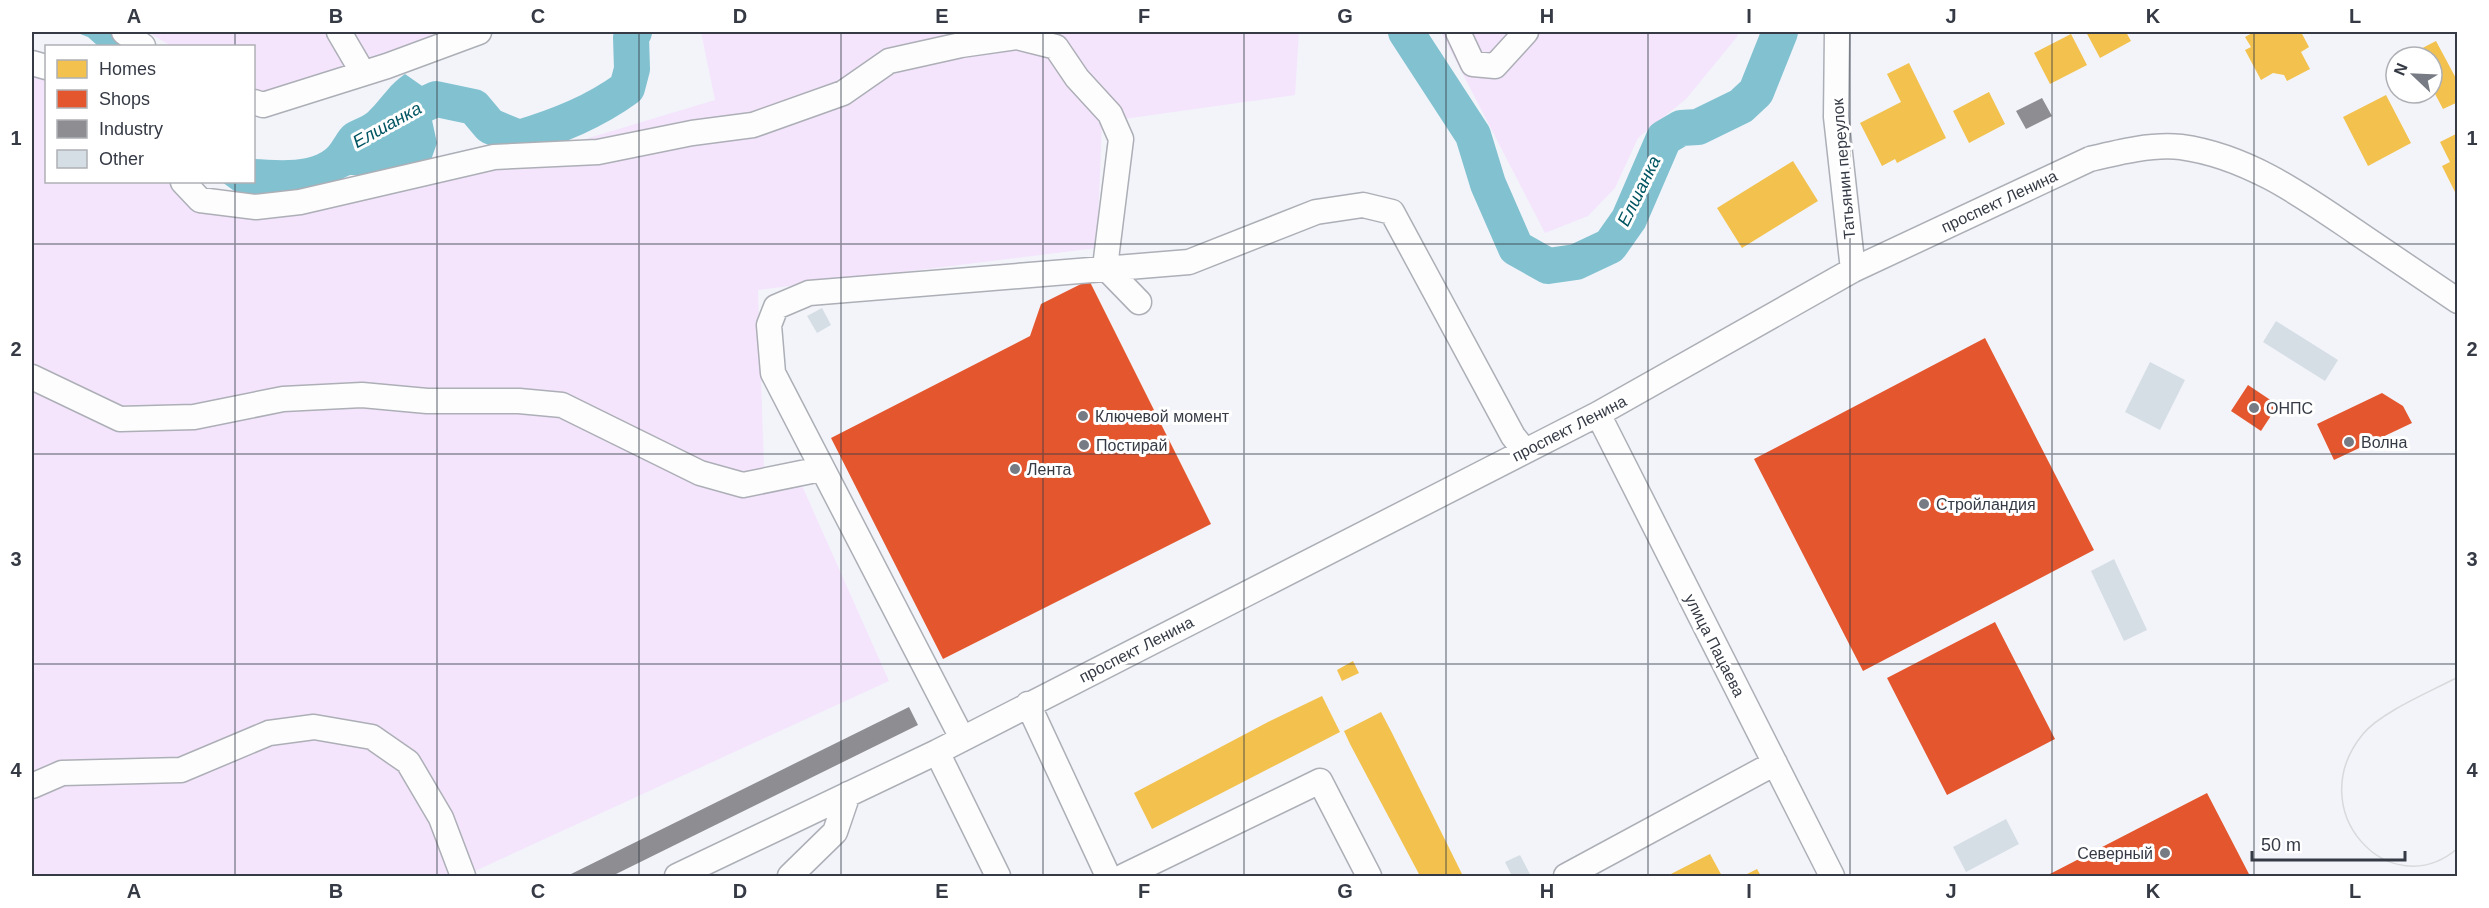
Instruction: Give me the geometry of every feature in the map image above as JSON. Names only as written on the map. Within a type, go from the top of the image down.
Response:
[{"type":"street","points":[[124,32],[142,45]]},
{"type":"street","points":[[339,32],[363,73]]},
{"type":"street","points":[[255,102],[263,105],[479,32]]},
{"type":"street","points":[[1458,32],[1473,64],[1495,66],[1526,32]]},
{"type":"street","name":"Татьянин переулок","points":[[1838,32],[1836,117],[1853,270]]},
{"type":"street","points":[[184,183],[200,200],[256,207],[278,205],[412,178],[494,157],[598,152],[692,133],[753,125],[843,93],[889,61],[961,45],[1017,37],[1056,47],[1077,78],[1110,114],[1121,139],[1105,267]]},
{"type":"street","name":"проспект Ленина","points":[[677,876],[937,752],[1598,414],[1853,270],[2090,159],[2133,149],[2180,147],[2224,158],[2262,172],[2303,196],[2457,301]]},
{"type":"street","points":[[962,738],[820,469],[773,373],[769,325],[776,307],[809,293],[1105,267],[1190,262],[1316,212],[1363,205],[1392,212],[1513,436],[1525,451]]},
{"type":"street","points":[[1105,267],[1139,302]]},
{"type":"street","points":[[32,377],[120,419],[194,417],[283,399],[362,395],[426,401],[519,401],[562,405],[700,473],[743,485],[820,469]]},
{"type":"street","name":"улица Пацаева","points":[[1598,414],[1832,876]]},
{"type":"street","points":[[1028,704],[1108,876]]},
{"type":"street","points":[[32,786],[62,773],[181,770],[269,733],[314,727],[372,737],[408,762],[441,818],[464,876]]},
{"type":"street","points":[[937,752],[998,876]]},
{"type":"street","points":[[1566,876],[1775,763]]},
{"type":"street","points":[[1124,876],[1320,781],[1369,876]]},
{"type":"street","points":[[790,876],[835,832],[848,794]]},
{"type":"shaded area","points":[[148,32],[437,32],[294,107],[255,90],[255,45],[169,45]]},
{"type":"shaded area","points":[[701,32],[1299,32],[1295,95],[1102,122],[1097,248],[758,290],[764,468],[803,488],[889,681],[464,876],[32,876],[32,75],[45,76],[45,183],[179,183],[254,213],[442,182],[715,100]]},
{"type":"shaded area","points":[[1441,32],[1738,32],[1737,37],[1686,99],[1638,138],[1615,188],[1588,216],[1545,233]]},
{"type":"water","points":[[75,32],[107,32],[132,45],[97,45],[88,37]]},
{"type":"water","points":[[405,74],[425,88],[437,143],[431,160],[369,175],[350,175],[329,185],[248,201],[223,183],[255,183],[255,159],[292,160],[319,154],[329,146],[346,124],[368,112]]},
{"type":"building: Homes","points":[[2086,32],[2126,32],[2131,41],[2100,58]]},
{"type":"building: Homes","points":[[2254,32],[2301,32],[2309,47],[2301,52],[2310,69],[2287,81],[2284,75],[2273,73],[2261,80],[2245,50],[2251,47],[2245,37]]},
{"type":"building: Homes","points":[[2071,34],[2087,65],[2050,84],[2034,53]]},
{"type":"building: Homes","points":[[2444,56],[2458,82],[2458,102],[2443,109],[2441,105],[2444,105]]},
{"type":"building: Homes","points":[[1909,63],[1946,138],[1897,163],[1895,159],[1882,166],[1860,123],[1901,102],[1887,74]]},
{"type":"building: Homes","points":[[1989,92],[2005,124],[1969,143],[1953,111]]},
{"type":"building: Homes","points":[[2384,96],[2384,105],[2391,105],[2411,143],[2368,166],[2343,117]]},
{"type":"building: Homes","points":[[2458,133],[2458,198],[2442,166],[2450,162],[2440,142]]},
{"type":"building: Homes","points":[[1793,161],[1818,201],[1742,248],[1717,208]]},
{"type":"building: Homes","points":[[1353,661],[1359,673],[1342,681],[1337,670]]},
{"type":"building: Homes","points":[[1322,696],[1340,732],[1152,829],[1134,793]]},
{"type":"building: Homes","points":[[1381,712],[1463,876],[1420,876],[1350,744],[1344,731]]},
{"type":"building: Homes","points":[[1710,854],[1722,876],[1667,876]]},
{"type":"building: Homes","points":[[1757,869],[1761,876],[1743,876]]},
{"type":"building: Shops","name":"Лента","points":[[1089,280],[1211,524],[943,659],[831,438],[1030,336],[1041,304]]},
{"type":"building: Shops","name":"Стройландия","points":[[1985,338],[2094,550],[1863,671],[1754,459]]},
{"type":"building: Shops","name":"ОНПС","points":[[2248,385],[2278,405],[2261,431],[2231,411]]},
{"type":"building: Shops","name":"Волна","points":[[2382,393],[2403,406],[2412,423],[2334,460],[2317,424]]},
{"type":"building: Shops","points":[[1995,622],[2055,739],[1947,795],[1887,678]]},
{"type":"building: Shops","name":"Северный","points":[[2207,793],[2250,876],[2046,876],[2137,829]]},
{"type":"building: Industry","points":[[2042,98],[2052,116],[2026,129],[2016,111]]},
{"type":"building: Industry","points":[[909,707],[918,725],[612,876],[567,876]]},
{"type":"building: Other","points":[[822,308],[831,325],[817,333],[807,316]]},
{"type":"building: Other","points":[[2276,321],[2338,360],[2325,381],[2263,342]]},
{"type":"building: Other","points":[[2150,362],[2185,380],[2160,430],[2125,412]]},
{"type":"building: Other","points":[[2114,559],[2147,630],[2124,641],[2091,571]]},
{"type":"building: Other","points":[[2006,819],[2019,844],[1966,872],[1953,847]]},
{"type":"building: Other","points":[[1520,855],[1531,876],[1512,876],[1505,862]]},
{"type":"waterway","name":"Елшанка","points":[[384,123],[436,99],[474,107],[490,126],[519,138],[576,118],[627,88],[632,69],[631,37],[634,32]]},
{"type":"waterway","name":"Елшанка","points":[[1406,32],[1473,135],[1488,184],[1516,248],[1548,266],[1576,262],[1610,246],[1629,219],[1664,138],[1681,128],[1698,127],[1741,106],[1756,92],[1780,32]]},
{"type":"tram line","points":[[2458,677],[2394,710],[2371,726],[2363,734],[2346,763],[2342,792],[2347,819],[2361,842],[2381,858],[2406,866],[2432,863],[2458,848]]},
{"type":"place","name":"ОНПС","points":[[2254,408]]},
{"type":"place","name":"Ключевой момент","points":[[1083,416]]},
{"type":"place","name":"Волна","points":[[2349,442]]},
{"type":"place","name":"Постирай","points":[[1084,445]]},
{"type":"place","name":"Лента","points":[[1015,469]]},
{"type":"place","name":"Стройландия","points":[[1924,504]]},
{"type":"place","name":"Северный","points":[[2165,853]]}]
